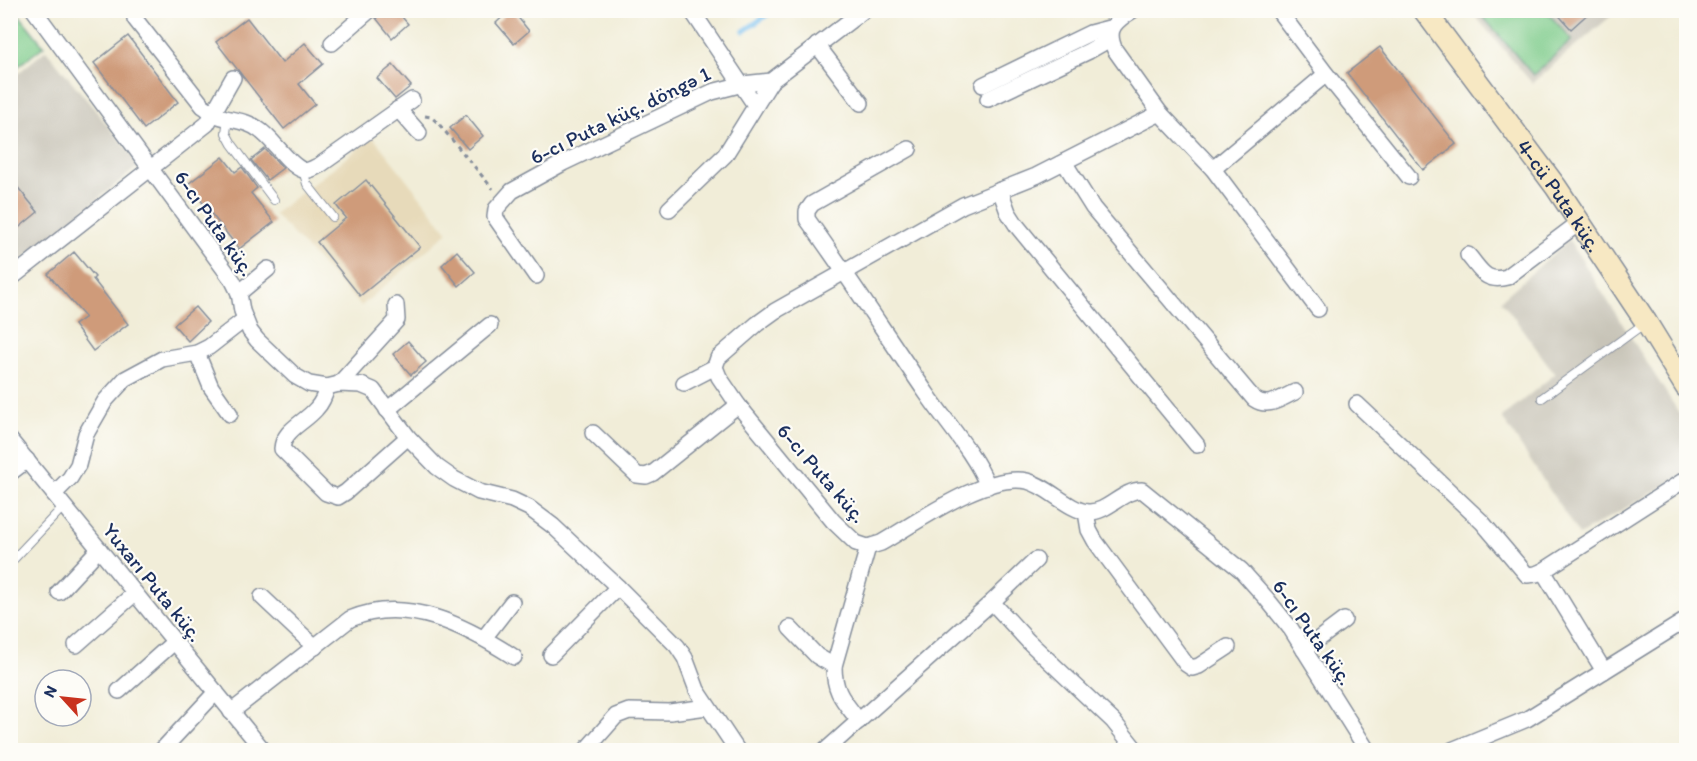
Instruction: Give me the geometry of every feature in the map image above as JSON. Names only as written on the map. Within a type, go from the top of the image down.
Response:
[{"type":"street","points":[[332,43],[370,10]]},
{"type":"street","points":[[669,209],[725,155],[771,81],[864,10]]},
{"type":"street","points":[[986,92],[1089,51],[1111,33],[1119,18],[1132,10]]},
{"type":"street","points":[[1278,10],[1409,177]]},
{"type":"street","name":"6-cı Puta küç.","points":[[36,11],[233,280],[239,292],[245,319],[257,340],[295,376],[309,384],[361,386],[373,390],[408,437],[437,467],[479,492],[512,500],[529,508],[553,526],[618,587],[686,658],[697,690],[737,750]]},
{"type":"street","points":[[694,12],[755,105]]},
{"type":"street","name":"4-cü Puta küç.","points":[[1430,15],[1580,222],[1686,387]]},
{"type":"street","points":[[135,19],[203,106],[221,116],[257,127],[295,165],[303,170],[310,170],[320,165],[412,100]]},
{"type":"street","points":[[1111,33],[1115,50],[1160,113],[1213,169],[1318,309]]},
{"type":"street","points":[[817,45],[861,103]]},
{"type":"street","points":[[1213,169],[1326,74]]},
{"type":"street","points":[[10,279],[151,167],[221,116],[233,78]]},
{"type":"street","name":"6-cı Puta küç. döngə 1","points":[[503,199],[512,191],[563,163],[712,92],[743,84],[771,81]]},
{"type":"street","points":[[398,110],[415,128]]},
{"type":"street","points":[[684,383],[716,367],[718,357],[725,349],[757,324],[845,271],[963,205],[1036,176],[1160,113]]},
{"type":"street","points":[[909,149],[812,204],[807,211],[807,219],[845,271],[931,401],[970,452],[988,486]]},
{"type":"street","points":[[1064,162],[1093,208],[1254,399],[1260,403],[1269,404],[1295,392]]},
{"type":"street","points":[[1000,190],[1008,212],[1017,226],[1197,446]]},
{"type":"street","points":[[503,199],[496,209],[495,217],[536,276]]},
{"type":"street","points":[[1468,255],[1488,278],[1496,280],[1507,277],[1580,222]]},
{"type":"street","points":[[239,292],[267,269]]},
{"type":"street","points":[[396,305],[398,320],[333,386],[316,409],[287,434],[282,441],[282,449],[326,493],[338,497],[408,437]]},
{"type":"street","points":[[59,500],[78,465],[86,434],[112,392],[125,379],[162,359],[197,353],[209,347],[245,319]]},
{"type":"street","points":[[387,410],[490,325]]},
{"type":"street","points":[[197,353],[211,387],[230,414]]},
{"type":"street","name":"6-cı Puta küç.","points":[[716,367],[719,377],[738,405],[833,521],[856,543],[868,547],[881,543],[968,492],[1015,480],[1041,486],[1086,512],[1097,511],[1123,495],[1142,490],[1241,570],[1266,598],[1304,650],[1367,750]]},
{"type":"street","points":[[1357,404],[1482,522],[1527,575],[1543,570],[1686,479]]},
{"type":"street","points":[[593,433],[637,475],[646,476],[653,473],[738,405]]},
{"type":"street","name":"Yuxarı Puta küç.","points":[[10,440],[263,750]]},
{"type":"street","points":[[10,473],[27,460]]},
{"type":"street","points":[[1086,512],[1089,530],[1095,541],[1186,664],[1192,668],[1199,666],[1228,647]]},
{"type":"street","points":[[859,721],[838,693],[834,681],[834,666],[868,547]]},
{"type":"street","points":[[59,592],[99,549]]},
{"type":"street","points":[[825,750],[1036,560]]},
{"type":"street","points":[[1543,570],[1604,671]]},
{"type":"street","points":[[551,655],[618,587]]},
{"type":"street","points":[[76,645],[135,593]]},
{"type":"street","points":[[262,597],[315,647]]},
{"type":"street","points":[[484,638],[512,602]]},
{"type":"street","points":[[992,602],[1028,641],[1113,721],[1136,750]]},
{"type":"street","points":[[231,712],[350,619],[366,612],[390,610],[416,612],[466,629],[514,657]]},
{"type":"street","points":[[1304,650],[1344,620]]},
{"type":"street","points":[[1452,750],[1527,719],[1686,620]]},
{"type":"street","points":[[790,628],[817,656],[834,666]]},
{"type":"street","points":[[119,691],[174,642]]},
{"type":"street","points":[[162,750],[216,692]]},
{"type":"street","points":[[586,750],[616,716],[629,711],[670,712],[707,707]]},
{"type":"lane","points":[[221,116],[232,144],[274,200]]},
{"type":"lane","points":[[303,170],[311,189],[333,218]]},
{"type":"lane","points":[[1542,398],[1646,322]]},
{"type":"lane","points":[[10,563],[59,500]]},
{"type":"path","points":[[415,128],[425,116],[431,117],[487,184],[503,199]]},
{"type":"shaded area","points":[[1471,11],[1617,11],[1532,83]]},
{"type":"shaded area","points":[[46,50],[140,165],[11,268],[11,79]]},
{"type":"shaded area","points":[[373,137],[448,232],[361,306],[274,214]]},
{"type":"shaded area","points":[[1569,240],[1686,424],[1686,473],[1579,535],[1502,417],[1555,374],[1501,300]]},
{"type":"green space","points":[[11,10],[16,11],[44,46],[11,72]]},
{"type":"green space","points":[[1478,11],[1546,11],[1572,40],[1533,75]]},
{"type":"building","points":[[382,10],[396,10],[408,24],[392,38],[376,18]]},
{"type":"building","points":[[510,10],[529,31],[514,44],[496,23]]},
{"type":"building","points":[[1554,10],[1592,10],[1571,29]]},
{"type":"building","points":[[247,18],[282,63],[305,43],[323,64],[299,84],[315,104],[284,129],[216,42]]},
{"type":"building","points":[[128,36],[178,102],[144,129],[94,63]]},
{"type":"building","points":[[1380,47],[1456,144],[1423,170],[1347,73]]},
{"type":"building","points":[[393,65],[411,86],[395,99],[377,78]]},
{"type":"building","points":[[466,115],[483,136],[468,149],[450,128]]},
{"type":"building","points":[[265,149],[283,168],[267,180],[251,160]]},
{"type":"building","points":[[223,157],[235,172],[242,167],[257,188],[251,193],[274,222],[239,249],[188,184]]},
{"type":"building","points":[[10,178],[38,212],[10,235]]},
{"type":"building","points":[[366,180],[420,247],[360,296],[317,242],[346,218],[336,205]]},
{"type":"building","points":[[457,251],[475,272],[459,286],[442,265]]},
{"type":"building","points":[[74,252],[95,277],[93,279],[128,324],[93,351],[74,325],[85,317],[48,274]]},
{"type":"building","points":[[195,307],[208,322],[188,341],[174,325]]},
{"type":"building","points":[[408,341],[426,362],[411,375],[393,354]]},
{"type":"waterway","points":[[744,31],[774,10]]}]
